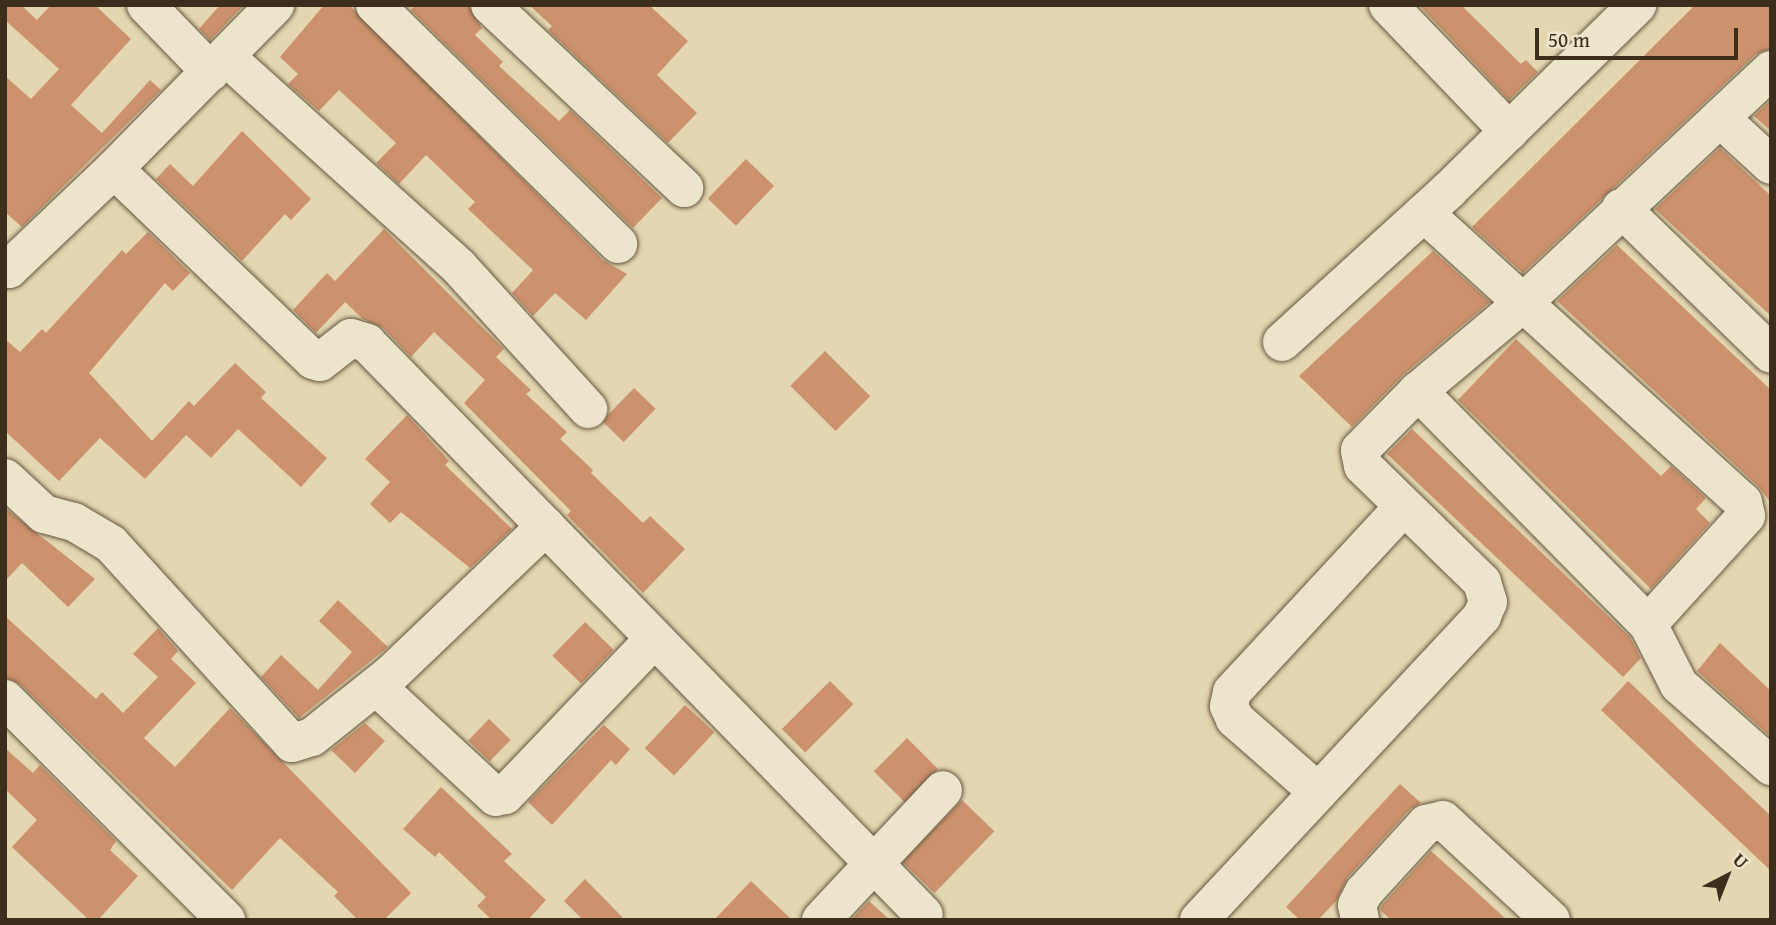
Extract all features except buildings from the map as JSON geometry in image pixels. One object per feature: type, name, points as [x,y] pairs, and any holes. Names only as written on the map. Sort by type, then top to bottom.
[{"type":"street","points":[[146,5],[459,267],[588,409]]},
{"type":"street","points":[[6,269],[114,169],[275,5]]},
{"type":"street","points":[[375,5],[618,244]]},
{"type":"street","points":[[490,5],[684,188]]},
{"type":"street","points":[[1388,5],[1509,131]]},
{"type":"street","points":[[1282,342],[1424,213],[1637,5]]},
{"type":"street","points":[[1199,920],[1482,616],[1488,602],[1482,582],[1358,458],[1367,442],[1418,391],[1524,302],[1621,208],[1771,70]]},
{"type":"street","points":[[1720,118],[1771,165]]},
{"type":"street","points":[[114,169],[313,360],[320,362],[351,338],[367,343],[924,915]]},
{"type":"street","points":[[1621,208],[1771,354]]},
{"type":"street","points":[[1424,213],[1746,507],[1746,516],[1648,624]]},
{"type":"street","points":[[1418,391],[1648,624],[1679,685],[1771,766]]},
{"type":"street","points":[[5,478],[44,514],[82,525],[111,544],[292,743],[306,741],[376,686],[545,526]]},
{"type":"street","points":[[1318,792],[1235,719],[1229,706],[1232,692],[1404,506]]},
{"type":"street","points":[[376,686],[496,797],[505,795],[654,639]]},
{"type":"street","points":[[5,699],[226,920]]},
{"type":"street","points":[[821,920],[943,790]]},
{"type":"street","points":[[1360,920],[1357,905],[1364,892],[1426,824],[1443,820],[1551,920]]}]
